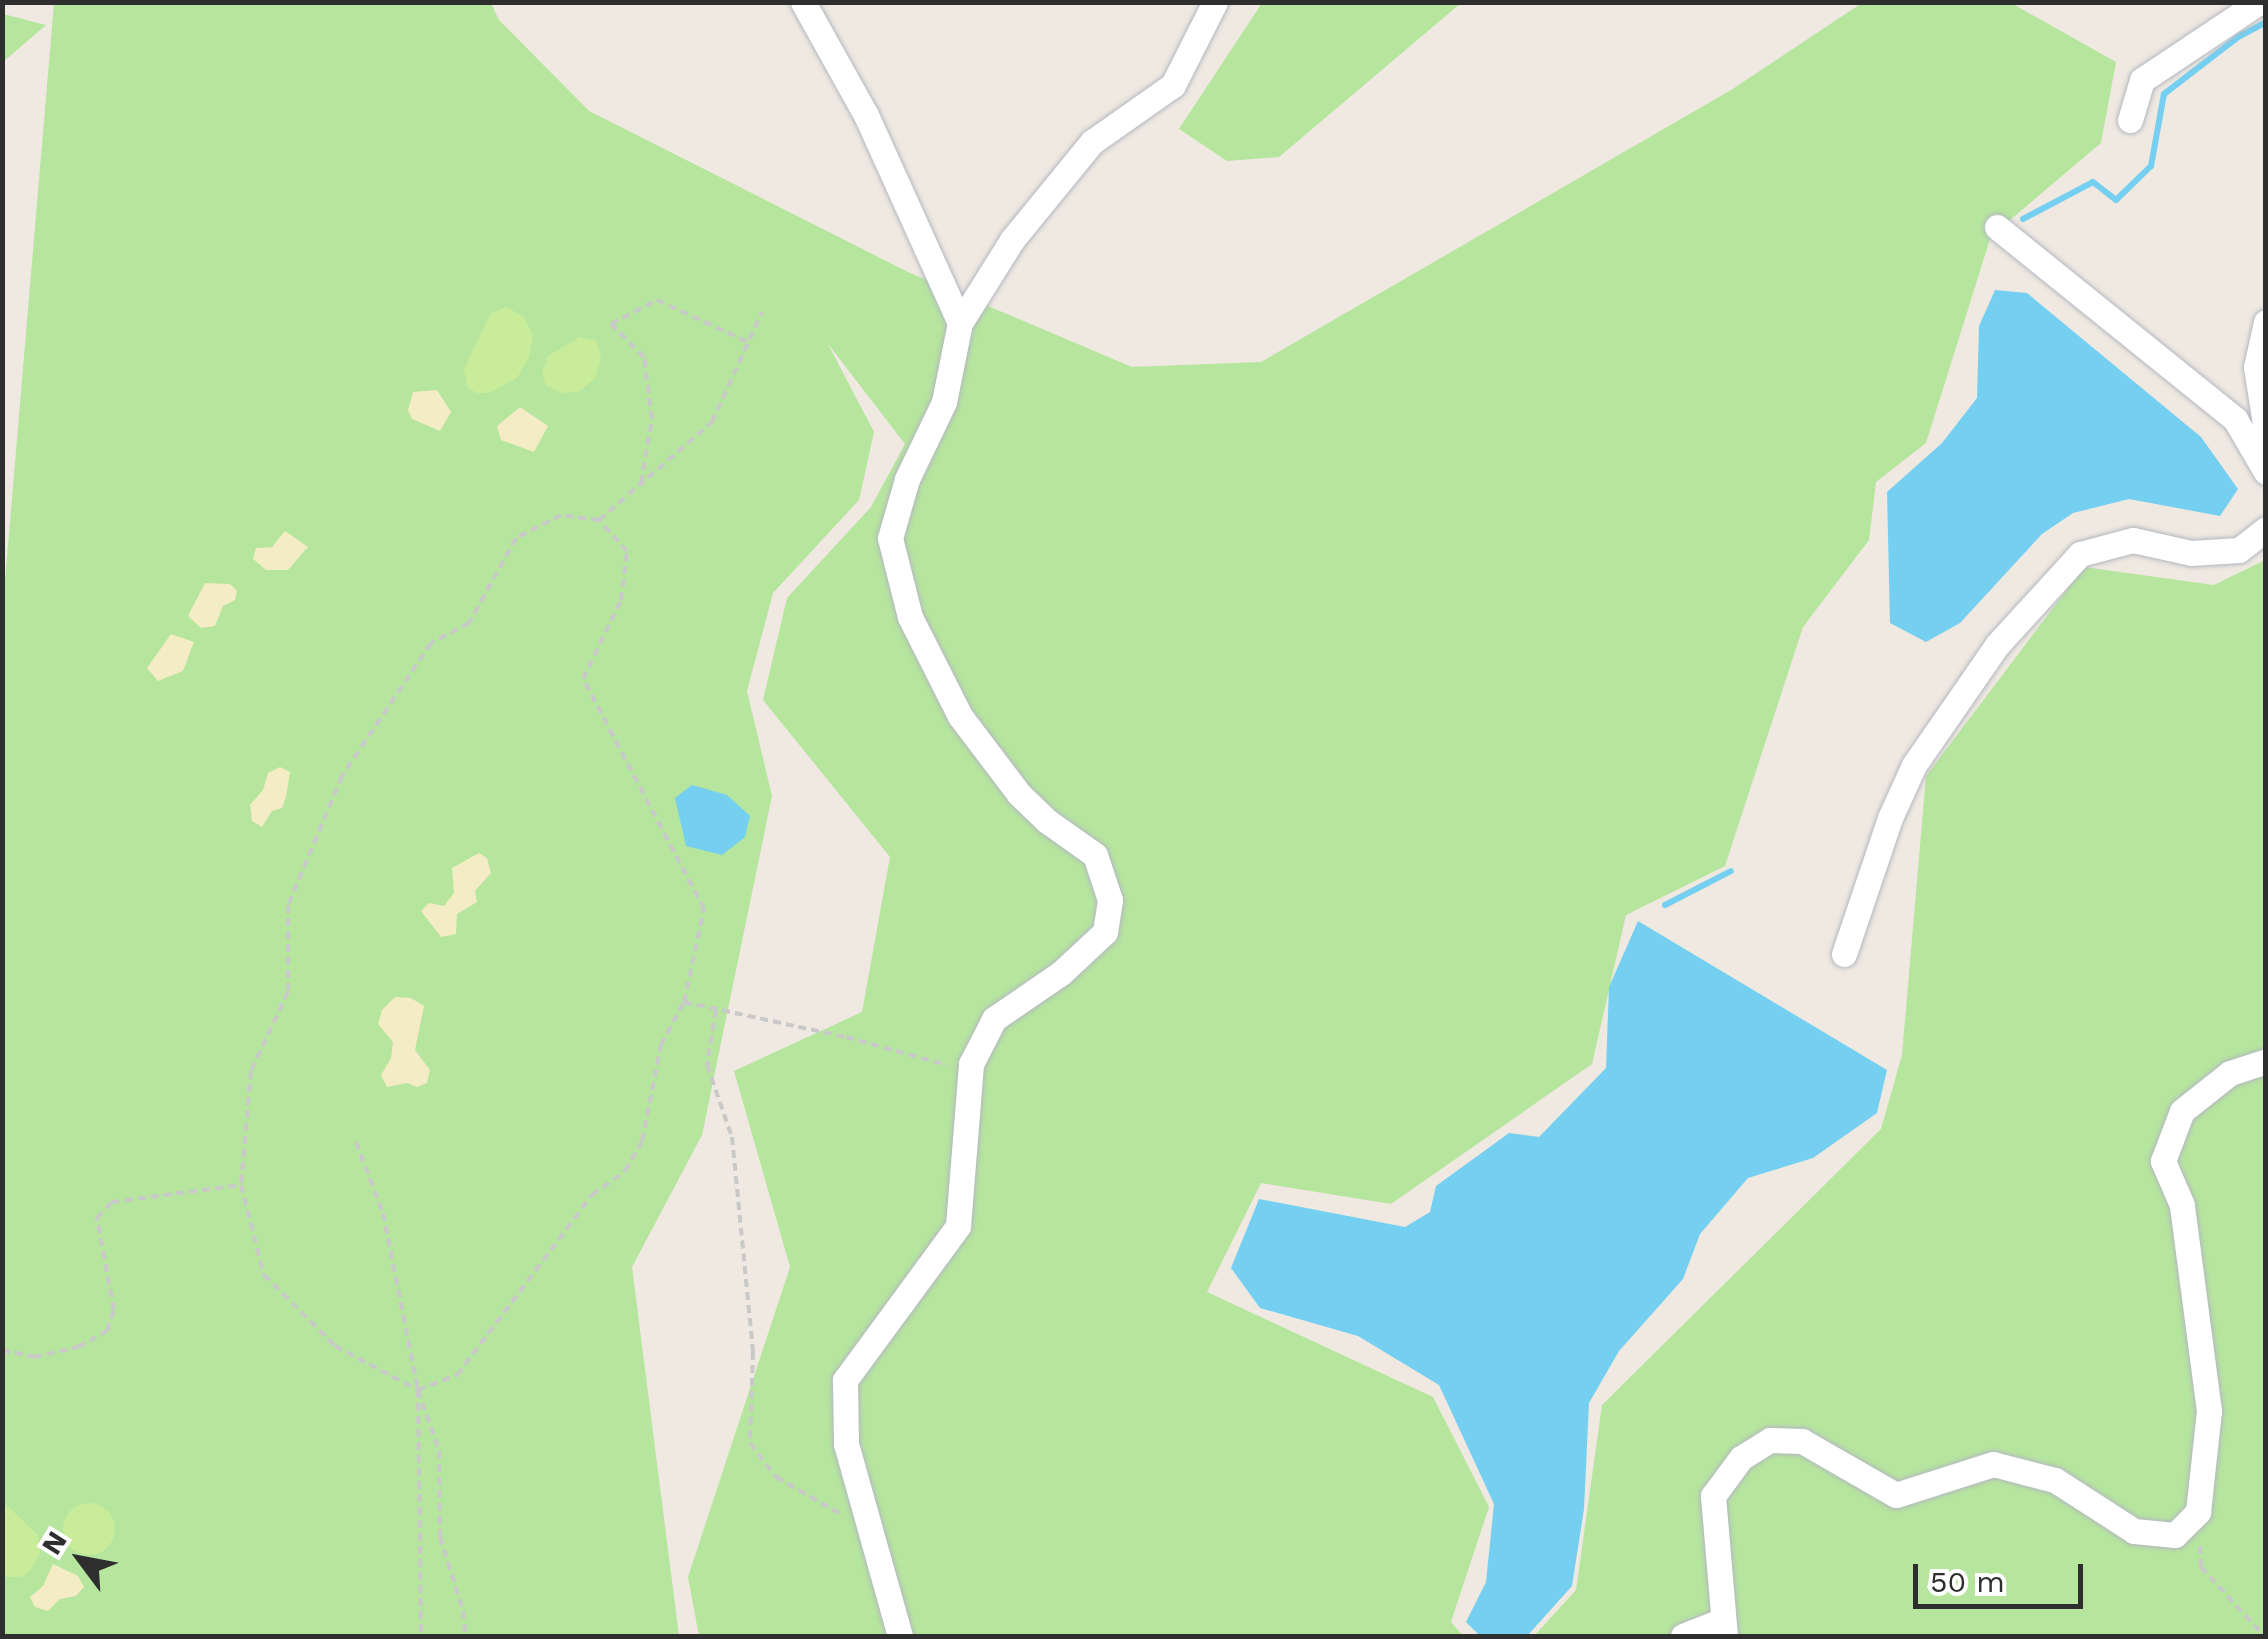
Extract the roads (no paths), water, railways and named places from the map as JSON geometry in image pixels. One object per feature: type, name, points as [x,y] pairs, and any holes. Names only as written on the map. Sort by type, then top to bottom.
[{"type":"street","points":[[803,2],[866,115],[960,323]]},
{"type":"street","points":[[900,1636],[846,1444],[845,1380],[958,1226],[972,1064],[994,1018],[1061,973],[1105,932],[1110,900],[1094,855],[1047,821],[1019,794],[960,716],[910,617],[890,538],[907,479],[944,402],[960,323],[1012,240],[1092,142],[1172,85],[1215,2]]},
{"type":"street","points":[[2130,120],[2142,80],[2259,2]]},
{"type":"street","points":[[1997,227],[2236,420],[2266,472]]},
{"type":"street","points":[[2266,322],[2256,367],[2266,430]]},
{"type":"street","points":[[1844,954],[1890,818],[1914,765],[1997,645],[2080,554],[2133,540],[2191,552],[2239,550],[2266,529]]},
{"type":"street","points":[[1683,1636],[1723,1629],[1713,1496],[1741,1458],[1770,1440],[1802,1440],[1896,1495],[1993,1464],[2055,1480],[2134,1531],[2175,1535],[2198,1512],[2209,1410],[2182,1205],[2163,1160],[2182,1111],[2230,1072],[2266,1061]]},
{"type":"water","points":[[1995,290],[2027,293],[2201,437],[2238,489],[2220,516],[2129,499],[2073,513],[2042,534],[1960,623],[1926,642],[1890,623],[1887,492],[1942,443],[1977,398],[1979,326]]},
{"type":"water","points":[[692,785],[727,795],[750,816],[745,837],[722,855],[686,846],[675,798]]},
{"type":"water","points":[[1638,921],[1887,1070],[1877,1113],[1813,1158],[1748,1178],[1700,1234],[1683,1279],[1619,1351],[1589,1403],[1584,1509],[1572,1586],[1528,1635],[1480,1636],[1466,1622],[1486,1582],[1494,1504],[1439,1385],[1358,1336],[1260,1308],[1231,1268],[1259,1199],[1405,1227],[1430,1212],[1436,1186],[1509,1133],[1539,1137],[1606,1068],[1609,987]]},
{"type":"waterway","points":[[2023,219],[2093,182],[2116,200],[2151,166],[2164,94],[2238,37],[2266,22]]},
{"type":"waterway","points":[[1665,905],[1731,871]]}]
